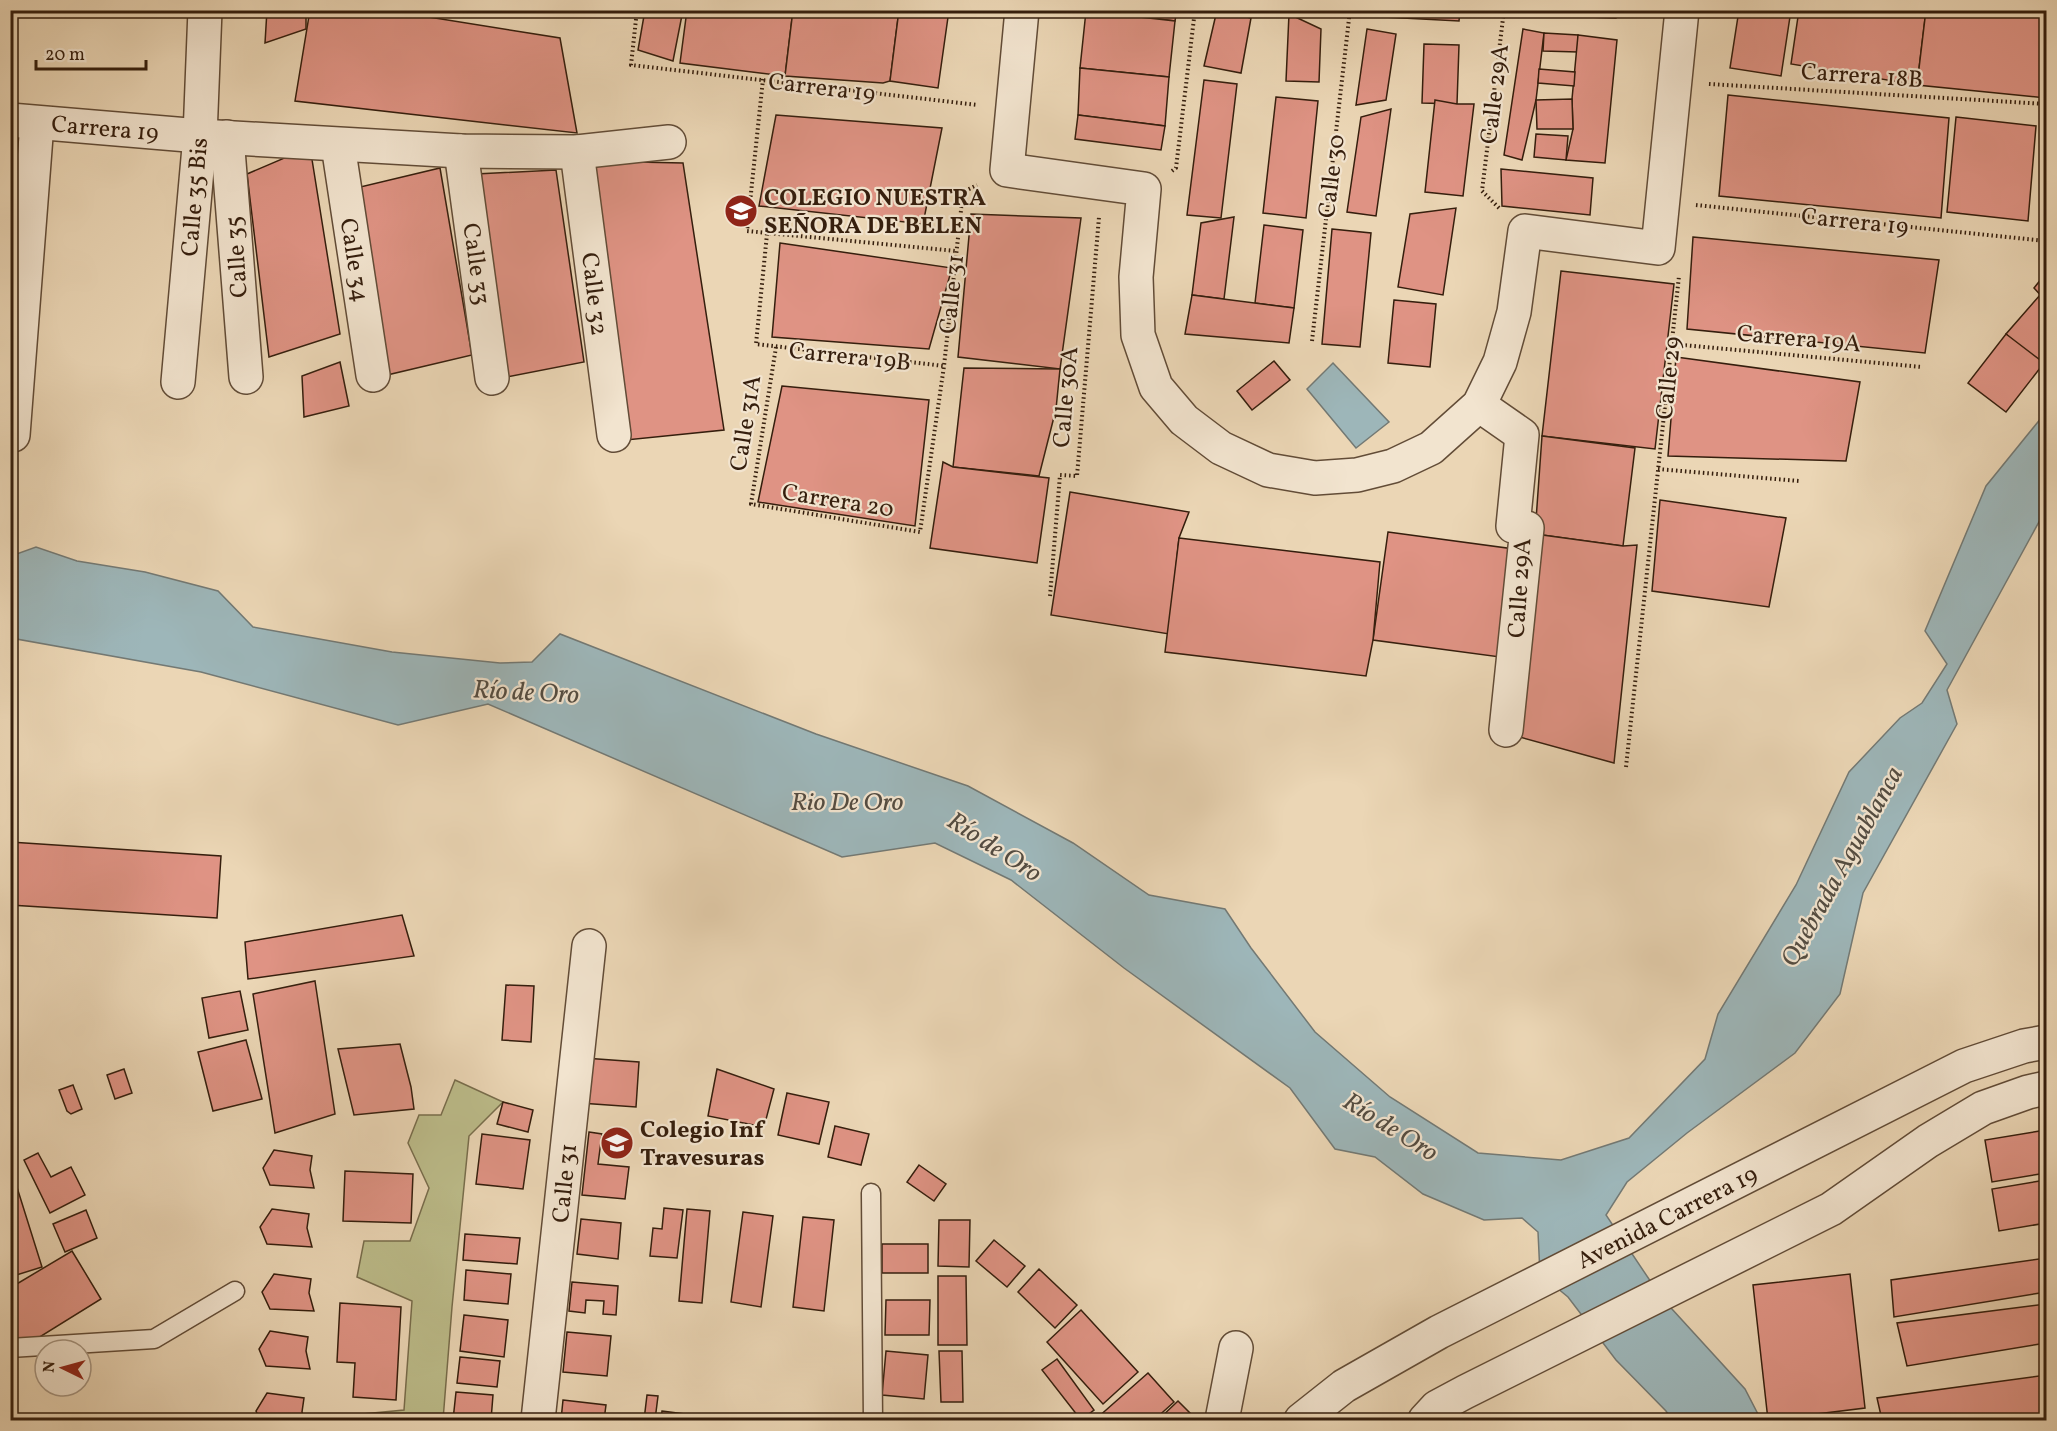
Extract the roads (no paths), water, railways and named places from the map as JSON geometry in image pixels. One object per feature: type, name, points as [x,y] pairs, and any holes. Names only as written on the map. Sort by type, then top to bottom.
[{"type":"street","name":"Calle 35 Bis","points":[[178,382],[214,136],[205,10]]},
{"type":"street","points":[[1022,10],[1007,170],[1144,189],[1136,277],[1138,334],[1156,387],[1184,420],[1221,448],[1268,470],[1315,478],[1357,475],[1394,466],[1431,448],[1479,405],[1500,362],[1514,312],[1525,231],[1658,248],[1682,10]]},
{"type":"street","name":"Carrera 19","points":[[24,121],[338,146],[461,151],[577,152],[669,142]]},
{"type":"street","points":[[13,435],[24,121]]},
{"type":"street","name":"Calle 35","points":[[214,136],[246,377]]},
{"type":"street","name":"Calle 34","points":[[338,146],[373,375]]},
{"type":"street","name":"Calle 33","points":[[461,151],[492,378]]},
{"type":"street","name":"Calle 32","points":[[577,152],[614,435]]},
{"type":"street","name":"Calle 29A","points":[[1479,405],[1522,435],[1513,526],[1527,528],[1506,730]]},
{"type":"street","name":"Calle 31","points":[[538,1420],[589,946]]},
{"type":"street","name":"Avenida Carrera 19","points":[[1301,1420],[1344,1386],[1439,1332],[1964,1066],[2024,1046],[2046,1042]]},
{"type":"street","points":[[1425,1420],[1437,1407],[1465,1392],[1832,1209],[1928,1141],[1983,1108],[2046,1088]]},
{"type":"street","points":[[1222,1420],[1236,1348]]},
{"type":"lane","points":[[872,1193],[873,1420]]},
{"type":"lane","points":[[10,1348],[154,1339],[235,1291]]},
{"type":"water","points":[[1333,363],[1389,422],[1356,448],[1307,389]]},
{"type":"water","name":"Rio De Oro","points":[[2046,412],[2046,509],[1947,690],[1957,724],[1863,893],[1840,994],[1795,1053],[1687,1133],[1627,1182],[1606,1215],[1661,1297],[1745,1389],[1761,1420],[1672,1420],[1616,1360],[1568,1297],[1540,1274],[1538,1232],[1522,1218],[1484,1220],[1423,1194],[1375,1157],[1335,1149],[1290,1088],[1124,968],[1011,880],[935,843],[842,857],[488,704],[398,725],[201,672],[11,638],[11,556],[36,547],[77,561],[145,572],[218,591],[253,627],[392,652],[500,663],[532,662],[560,634],[816,734],[968,786],[1073,843],[1149,895],[1225,909],[1251,948],[1315,1032],[1390,1097],[1478,1153],[1561,1160],[1629,1138],[1705,1059],[1718,1014],[1796,885],[1849,772],[1900,718],[1922,703],[1947,664],[1925,631],[1986,486]]},
{"type":"place","name":"COLEGIO NUESTRA SEÑORA DE BELEN","points":[[741,211]]},
{"type":"place","name":"Colegio Inf Travesuras","points":[[617,1143]]},
{"type":"water label","name":"Río de Oro","points":[[526,691]]},
{"type":"water label","name":"Río de Oro","points":[[995,846]]},
{"type":"water label","name":"Quebrada Aguablanca","points":[[1841,866]]},
{"type":"water label","name":"Río de Oro","points":[[1391,1126]]}]
